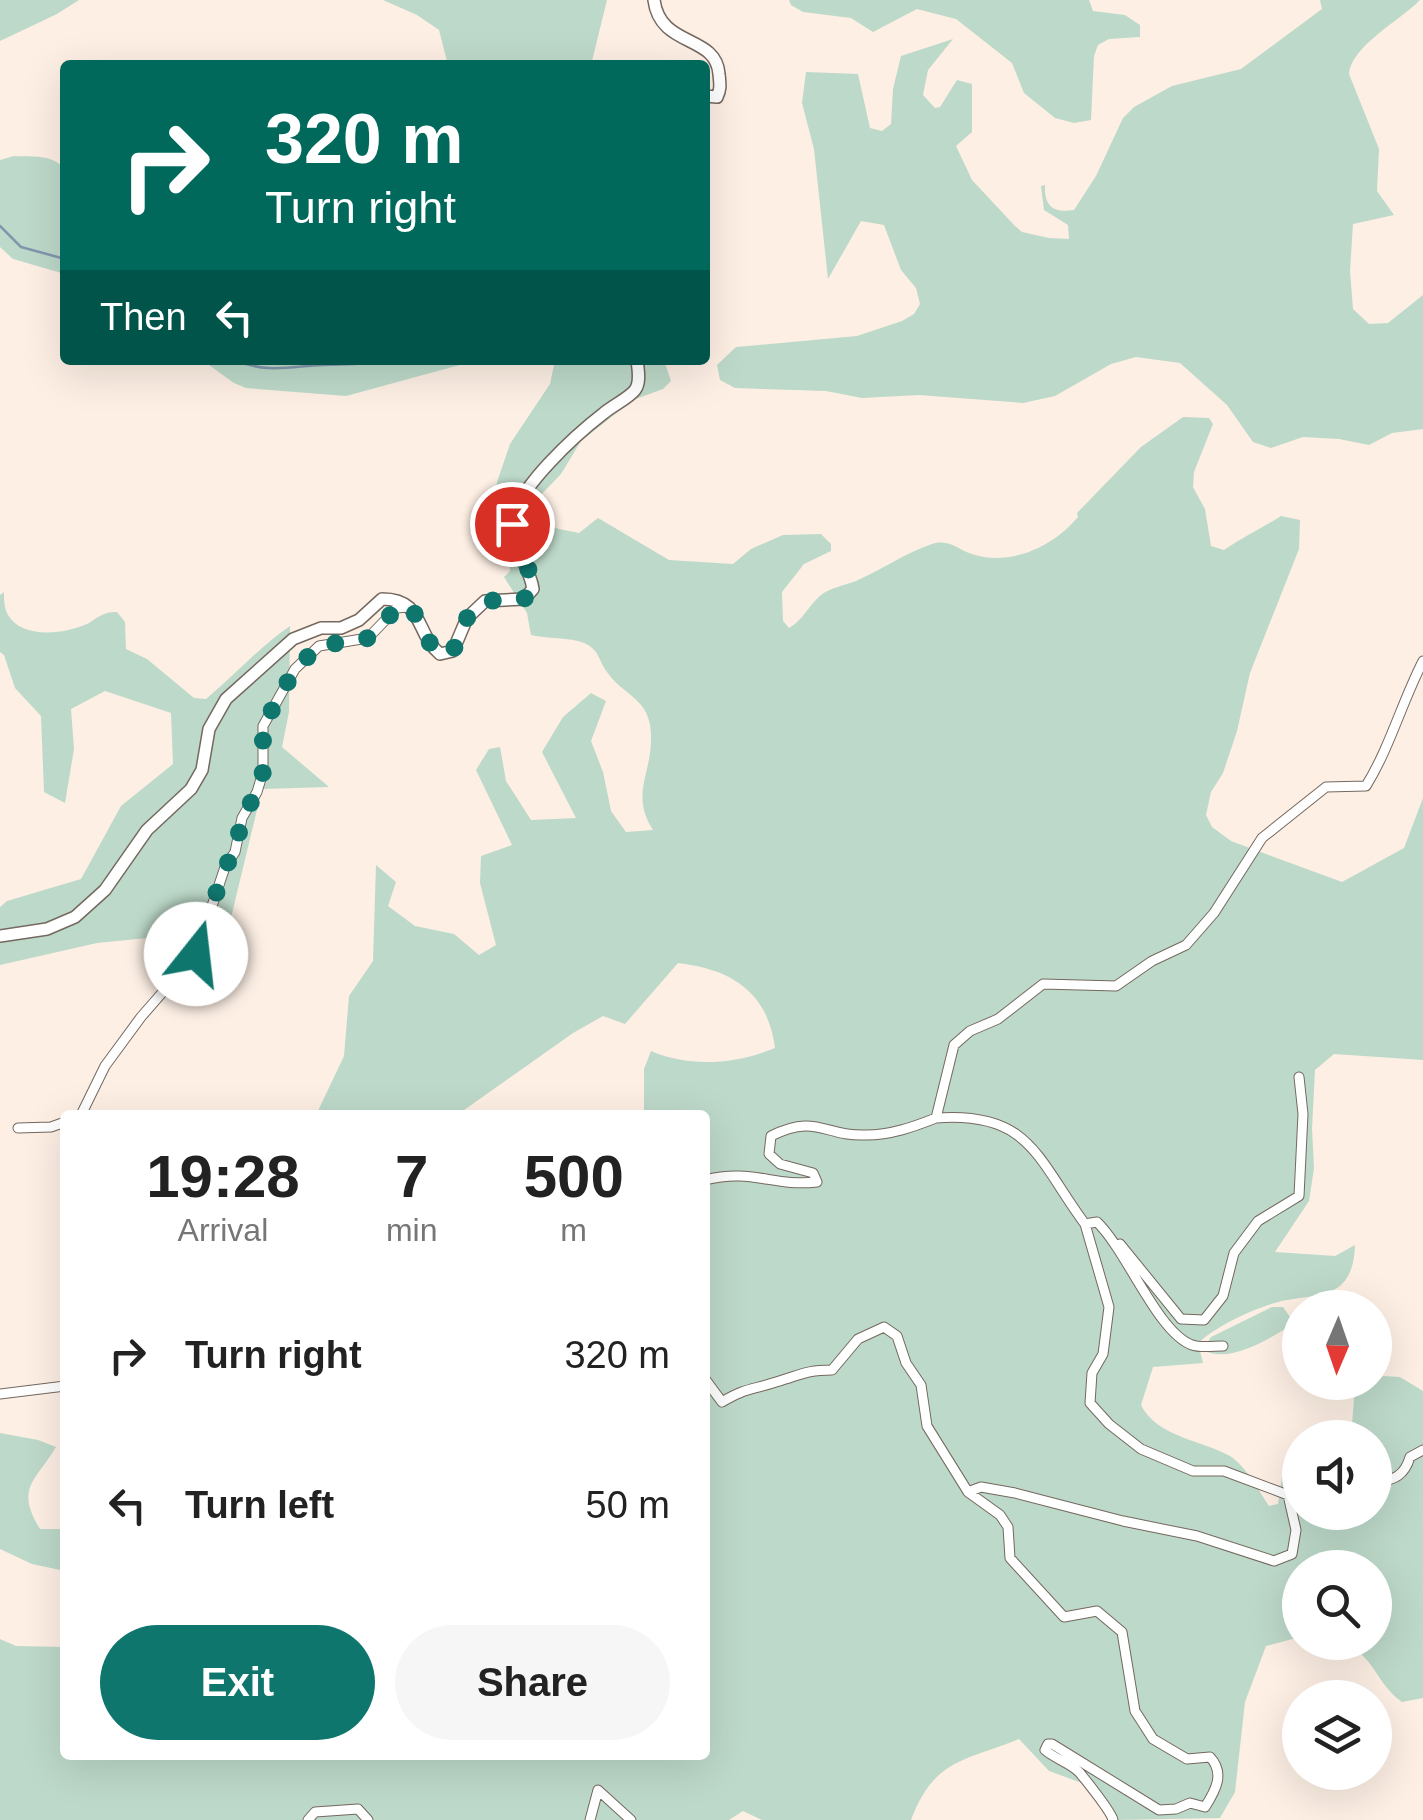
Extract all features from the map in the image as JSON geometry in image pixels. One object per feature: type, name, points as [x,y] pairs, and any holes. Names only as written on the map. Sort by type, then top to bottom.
[{"type":"main road","points":[[654,0],[655,13],[672,33],[710,52],[719,66],[720,92],[716,98],[710,97]]},
{"type":"main road","points":[[0,936],[47,930],[75,917],[105,890],[147,830],[191,789],[202,770],[209,730],[226,699],[293,639],[321,628],[341,628],[359,620],[382,599],[398,599],[410,606],[430,646],[440,654],[453,651],[467,618],[485,601],[524,599],[533,589],[531,570],[518,548],[512,524],[522,499],[572,438],[635,390],[638,365]]},
{"type":"street","points":[[83,1110],[105,1066],[196,954],[225,867],[235,852],[242,818],[263,772],[263,726],[295,669],[319,646],[368,638],[397,608],[410,606]]},
{"type":"street","points":[[936,1118],[954,1045],[970,1031],[998,1020],[1043,984],[1116,986],[1186,944],[1214,913],[1262,838],[1326,788],[1366,786],[1423,661]]},
{"type":"street","points":[[1085,1224],[1097,1222],[1129,1252],[1181,1319],[1204,1320],[1223,1296],[1234,1252],[1258,1220],[1300,1196],[1303,1114],[1299,1077]]},
{"type":"street","points":[[710,1179],[754,1174],[786,1183],[817,1182],[813,1173],[780,1164],[769,1154],[772,1136],[815,1124],[861,1136],[896,1133],[936,1118],[972,1115],[1013,1130],[1038,1155],[1085,1224],[1110,1307],[1103,1354],[1092,1373],[1090,1403],[1141,1449],[1193,1471],[1224,1472],[1282,1493]]},
{"type":"street","points":[[18,1128],[60,1124]]},
{"type":"street","points":[[1111,1236],[1172,1332],[1192,1345],[1223,1346]]},
{"type":"street","points":[[710,1386],[722,1402],[744,1389],[806,1370],[832,1370],[858,1339],[884,1327],[897,1336],[906,1363],[920,1385],[928,1426],[968,1492],[1000,1514],[1008,1527],[1010,1558],[1064,1617],[1097,1610],[1122,1632],[1136,1710],[1152,1739],[1187,1759],[1210,1757],[1220,1773],[1205,1807],[1190,1802],[1176,1809],[1159,1810],[1048,1744],[1045,1750],[1078,1772],[1111,1811],[1113,1820]]},
{"type":"street","points":[[0,1394],[60,1387]]},
{"type":"street","points":[[1392,1480],[1406,1468],[1410,1457],[1423,1450]]},
{"type":"street","points":[[968,1492],[981,1487],[1016,1493],[1198,1536],[1274,1562],[1292,1554],[1296,1530]]},
{"type":"street","points":[[590,1820],[598,1790],[631,1820]]},
{"type":"street","points":[[308,1820],[315,1812],[358,1808],[368,1820]]},
{"type":"green space","points":[[0,0],[79,0],[0,41]]},
{"type":"green space","points":[[383,0],[607,0],[592,60],[447,60],[439,30]]},
{"type":"green space","points":[[789,0],[1089,0],[1093,11],[1125,15],[1140,25],[1140,37],[1109,39],[1098,45],[1091,120],[1074,123],[1055,118],[1024,93],[1012,63],[956,19],[917,9],[873,32],[851,18],[803,12]]},
{"type":"green space","points":[[1320,0],[1420,0],[1358,53],[1349,74],[1379,149],[1377,191],[1394,215],[1353,224],[1350,271],[1353,309],[1369,324],[1388,323],[1423,295],[1423,429],[1392,433],[1369,445],[1303,437],[1271,448],[1253,442],[1227,405],[1180,363],[1136,357],[1111,364],[1055,396],[1023,403],[919,395],[862,398],[826,391],[735,388],[720,380],[717,365],[736,347],[857,336],[902,321],[914,314],[920,304],[916,288],[901,270],[884,225],[861,221],[828,279],[814,149],[802,103],[806,72],[858,74],[870,128],[882,131],[891,124],[893,89],[901,56],[953,39],[928,70],[923,95],[935,108],[940,107],[957,80],[972,84],[972,132],[956,146],[972,180],[1022,232],[1069,239],[1068,225],[1044,210],[1041,186],[1045,185],[1046,199],[1052,207],[1074,210],[1096,176],[1123,118],[1134,107],[1172,86],[1241,69],[1322,9]]},
{"type":"green space","points":[[35,157],[60,164],[60,273],[13,259],[0,247],[0,160]]},
{"type":"green space","points":[[209,365],[460,365],[346,396],[246,388]]},
{"type":"green space","points":[[554,365],[666,365],[671,381],[663,389],[633,400],[581,441],[561,474],[538,498],[531,510],[530,523],[579,533],[598,518],[669,560],[733,564],[751,549],[783,535],[821,534],[831,544],[831,551],[804,564],[782,592],[783,621],[789,628],[825,593],[932,544],[949,544],[989,558],[1032,551],[1069,527],[1077,513],[1141,447],[1183,417],[1209,418],[1213,424],[1194,472],[1193,487],[1205,509],[1211,546],[1224,550],[1281,516],[1300,520],[1299,549],[1250,673],[1237,731],[1223,773],[1211,792],[1206,815],[1212,827],[1231,841],[1342,882],[1404,848],[1423,798],[1423,1060],[1334,1054],[1315,1070],[1314,1168],[1309,1201],[1275,1252],[1335,1256],[1355,1245],[1346,1279],[1333,1290],[1282,1290],[1282,1301],[1240,1316],[1198,1343],[1203,1363],[1153,1367],[1141,1405],[1148,1416],[1169,1431],[1236,1460],[1269,1506],[1278,1504],[1282,1477],[1282,1530],[1392,1530],[1392,1420],[1352,1420],[1354,1400],[1392,1400],[1392,1377],[1423,1391],[1423,1698],[1402,1702],[1392,1694],[1392,1680],[1381,1680],[1367,1660],[1392,1660],[1392,1550],[1282,1550],[1282,1642],[1266,1646],[1245,1702],[1235,1792],[1220,1818],[1117,1820],[1082,1783],[1049,1771],[1019,1739],[967,1758],[941,1773],[920,1800],[911,1820],[762,1820],[743,1811],[729,1820],[0,1820],[0,1639],[16,1646],[60,1647],[60,1760],[710,1760],[710,1110],[644,1110],[644,1069],[651,1051],[681,1060],[713,1062],[745,1058],[775,1048],[764,1012],[744,987],[730,978],[678,963],[625,1024],[603,1016],[464,1110],[318,1110],[344,1056],[349,996],[373,961],[376,865],[396,882],[388,906],[415,926],[454,934],[479,955],[496,945],[480,883],[481,856],[512,845],[476,770],[489,749],[500,747],[506,781],[531,820],[576,818],[542,752],[563,717],[591,693],[606,701],[591,741],[603,772],[611,811],[626,832],[653,830],[642,796],[651,741],[643,707],[614,681],[589,646],[531,635],[527,613],[504,577],[510,571],[510,563],[496,530],[497,482],[510,444],[550,384]]},
{"type":"green space","points":[[4,592],[8,615],[15,623],[34,631],[69,630],[117,612],[125,622],[126,649],[147,659],[194,698],[206,699],[290,626],[289,712],[282,747],[329,787],[262,789],[228,930],[97,943],[0,965],[0,907],[7,901],[81,879],[121,806],[173,764],[171,713],[105,691],[71,709],[74,749],[65,803],[44,792],[41,716],[15,688],[0,652],[0,595]]},
{"type":"green space","points":[[1272,1307],[1282,1307],[1282,1330],[1259,1343],[1236,1352],[1213,1354],[1203,1350],[1211,1337]]},
{"type":"green space","points":[[0,1433],[56,1447],[31,1486],[29,1504],[40,1529],[60,1529],[60,1570],[32,1564],[0,1549]]},
{"type":"waterway","points":[[0,226],[21,247],[60,258]]},
{"type":"waterway","points":[[251,365],[342,365]]},
{"type":"route","points":[[196,954],[206,916],[235,852],[242,818],[263,772],[263,726],[295,669],[319,646],[368,638],[397,608],[410,606],[430,646],[440,654],[453,651],[467,618],[485,601],[524,599],[533,589],[531,570],[518,548],[512,524]]}]
